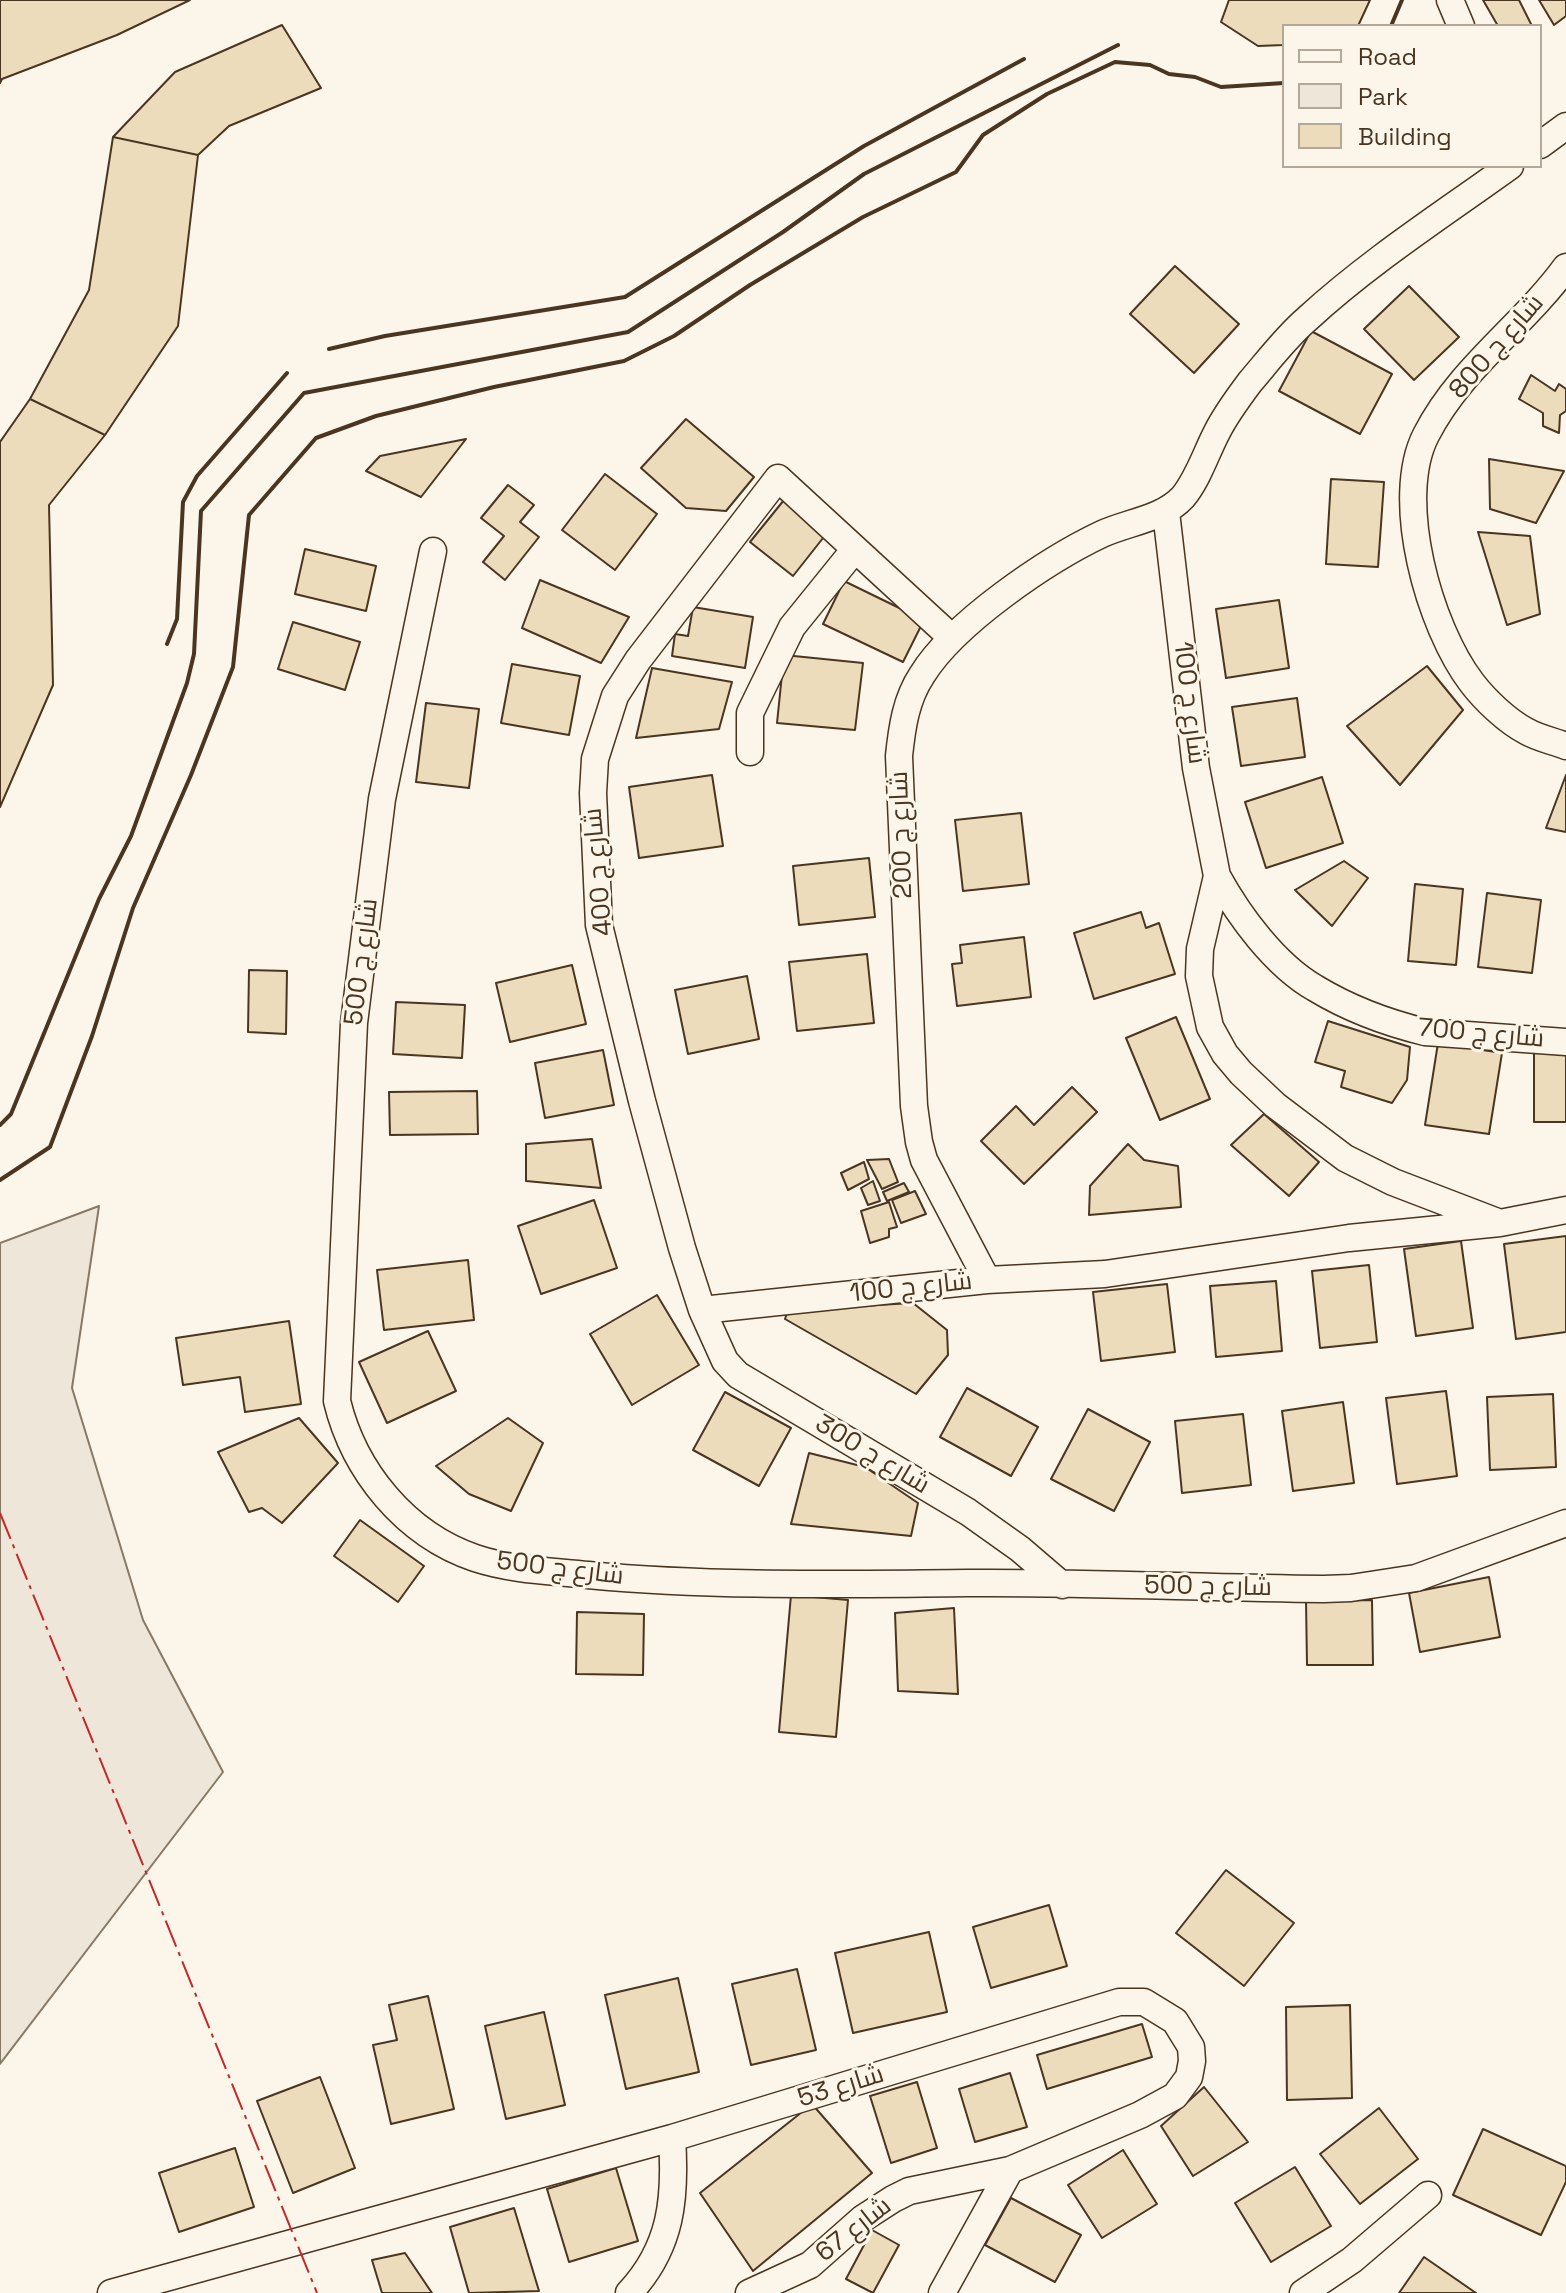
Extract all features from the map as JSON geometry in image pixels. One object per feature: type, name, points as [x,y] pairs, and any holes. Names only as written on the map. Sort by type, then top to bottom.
[{"type":"street","points":[[1450,0],[1460,24]]},
{"type":"street","points":[[1542,144],[1566,126]]},
{"type":"street","points":[[1166,512],[1183,497],[1192,483],[1228,411],[1305,320],[1372,266],[1507,168]]},
{"type":"street","name":"شارع ج 800","points":[[1566,267],[1464,378],[1426,435],[1416,467],[1412,496],[1414,523],[1435,614],[1472,683],[1497,709],[1526,731],[1566,746]]},
{"type":"street","name":"شارع ج 400","points":[[702,1310],[678,1233],[599,925],[593,828],[595,759],[615,696],[638,660],[778,478],[855,549]]},
{"type":"street","name":"شارع ج 200","points":[[987,1280],[924,1160],[919,1142],[914,1106],[901,819],[900,744],[907,706],[935,656],[952,638],[1005,596],[1068,553],[1101,535],[1136,520],[1166,512]]},
{"type":"street","name":"شارع ج 100","points":[[1166,512],[1196,768],[1217,876],[1200,949],[1199,976],[1210,1027],[1225,1054],[1275,1105],[1345,1158],[1393,1182],[1500,1223]]},
{"type":"street","points":[[750,752],[750,713],[792,627],[855,549],[952,638]]},
{"type":"street","name":"شارع ج 500","points":[[433,551],[382,799],[354,1023],[337,1401],[344,1427],[365,1470],[393,1504],[437,1539],[474,1558],[521,1568],[625,1578],[823,1585],[1351,1588],[1416,1578],[1444,1570],[1566,1523]]},
{"type":"street","name":"شارع ج 700","points":[[1217,876],[1234,906],[1287,965],[1315,988],[1340,1001],[1425,1032],[1566,1042]]},
{"type":"street","name":"شارع ج 100","points":[[702,1310],[987,1280],[1105,1274],[1349,1238],[1500,1223],[1566,1210]]},
{"type":"street","name":"شارع ج 300","points":[[702,1310],[725,1361],[738,1375],[968,1512],[1020,1549],[1062,1585]]},
{"type":"street","name":"شارع 53","points":[[111,2293],[672,2138],[1119,2002],[1144,2002],[1175,2021],[1191,2047],[1192,2061],[1189,2077],[1175,2096],[1140,2115],[1010,2170]]},
{"type":"street","points":[[629,2293],[650,2268],[664,2242],[675,2176],[672,2138]]},
{"type":"street","points":[[942,2293],[1010,2170]]},
{"type":"street","name":"شارع 67","points":[[749,2293],[810,2265],[862,2219],[901,2195],[1010,2170]]},
{"type":"street","points":[[1303,2293],[1352,2260],[1428,2195]]},
{"type":"green space","points":[[99,1206],[72,1388],[143,1620],[223,1772],[0,2064],[0,1243]]},
{"type":"building","points":[[0,0],[190,0],[117,35],[2,79],[0,83]]},
{"type":"building","points":[[1229,0],[1370,0],[1359,24],[1282,24],[1282,45],[1258,46],[1221,22]]},
{"type":"building","points":[[1483,0],[1519,0],[1531,24],[1497,24]]},
{"type":"building","points":[[1539,0],[1566,0],[1566,16],[1554,25]]},
{"type":"building","points":[[282,25],[321,88],[229,126],[198,155],[113,137],[175,72]]},
{"type":"building","points":[[113,137],[198,155],[178,326],[105,435],[30,399],[89,290]]},
{"type":"building","points":[[1175,266],[1239,324],[1194,373],[1130,314]]},
{"type":"building","points":[[1409,286],[1459,337],[1414,380],[1364,329]]},
{"type":"building","points":[[1311,331],[1392,374],[1360,434],[1279,391]]},
{"type":"building","points":[[1531,375],[1555,391],[1559,384],[1566,389],[1566,411],[1560,415],[1559,433],[1543,426],[1543,413],[1519,399]]},
{"type":"building","points":[[30,399],[105,435],[49,505],[53,685],[0,807],[0,442]]},
{"type":"building","points":[[686,419],[754,477],[726,511],[686,508],[641,468]]},
{"type":"building","points":[[466,439],[421,497],[366,471],[380,456]]},
{"type":"building","points":[[1489,459],[1564,471],[1536,523],[1490,509]]},
{"type":"building","points":[[605,474],[657,514],[615,570],[562,530]]},
{"type":"building","points":[[1331,479],[1384,482],[1378,567],[1326,564]]},
{"type":"building","points":[[508,485],[534,505],[520,522],[539,537],[505,580],[483,562],[504,536],[481,518]]},
{"type":"building","points":[[784,500],[827,533],[793,576],[750,542]]},
{"type":"building","points":[[1478,532],[1530,536],[1540,614],[1507,625]]},
{"type":"building","points":[[305,549],[376,566],[366,611],[295,594]]},
{"type":"building","points":[[540,580],[629,617],[601,663],[522,628]]},
{"type":"building","points":[[844,581],[924,620],[903,662],[823,624]]},
{"type":"building","points":[[1279,600],[1289,668],[1226,678],[1216,609]]},
{"type":"building","points":[[693,607],[753,617],[745,668],[672,656],[675,634],[688,636]]},
{"type":"building","points":[[293,622],[360,642],[345,690],[278,669]]},
{"type":"building","points":[[784,655],[863,663],[855,730],[777,723]]},
{"type":"building","points":[[512,664],[580,676],[569,735],[501,723]]},
{"type":"building","points":[[1427,666],[1463,710],[1400,785],[1347,726]]},
{"type":"building","points":[[652,668],[732,682],[719,729],[636,738]]},
{"type":"building","points":[[1297,698],[1305,757],[1241,766],[1232,707]]},
{"type":"building","points":[[426,703],[479,709],[469,788],[416,782]]},
{"type":"building","points":[[712,775],[723,846],[639,858],[629,787]]},
{"type":"building","points":[[1566,775],[1566,832],[1546,828]]},
{"type":"building","points":[[1322,777],[1343,843],[1266,868],[1245,802]]},
{"type":"building","points":[[1021,813],[1029,884],[963,891],[955,820]]},
{"type":"building","points":[[869,858],[875,917],[799,925],[793,866]]},
{"type":"building","points":[[1344,861],[1368,878],[1332,926],[1295,890]]},
{"type":"building","points":[[1415,884],[1463,889],[1456,965],[1408,961]]},
{"type":"building","points":[[1487,893],[1541,900],[1532,973],[1478,967]]},
{"type":"building","points":[[1141,912],[1146,928],[1159,923],[1175,974],[1094,999],[1074,933]]},
{"type":"building","points":[[1024,937],[1031,997],[957,1006],[952,964],[962,963],[960,945]]},
{"type":"building","points":[[867,954],[874,1023],[797,1031],[789,962]]},
{"type":"building","points":[[572,965],[586,1024],[510,1042],[496,983]]},
{"type":"building","points":[[249,970],[287,971],[286,1034],[248,1032]]},
{"type":"building","points":[[747,976],[759,1039],[688,1054],[675,990]]},
{"type":"building","points":[[396,1002],[465,1005],[462,1058],[393,1054]]},
{"type":"building","points":[[1176,1017],[1210,1099],[1160,1120],[1126,1038]]},
{"type":"building","points":[[1328,1021],[1410,1047],[1407,1080],[1392,1103],[1341,1087],[1345,1071],[1315,1062]]},
{"type":"building","points":[[1438,1043],[1502,1053],[1489,1134],[1425,1125]]},
{"type":"building","points":[[1566,1048],[1566,1122],[1534,1122],[1534,1049]]},
{"type":"building","points":[[603,1050],[614,1105],[545,1118],[535,1063]]},
{"type":"building","points":[[1072,1087],[1097,1112],[1024,1184],[981,1141],[1016,1106],[1034,1125]]},
{"type":"building","points":[[477,1091],[478,1134],[390,1135],[389,1092]]},
{"type":"building","points":[[1264,1114],[1319,1162],[1289,1196],[1231,1145]]},
{"type":"building","points":[[592,1139],[601,1188],[526,1181],[526,1144]]},
{"type":"building","points":[[1128,1144],[1144,1160],[1178,1166],[1181,1207],[1089,1215],[1090,1186]]},
{"type":"building","points":[[889,1159],[898,1182],[882,1189],[867,1160]]},
{"type":"building","points":[[864,1162],[869,1179],[848,1190],[841,1173]]},
{"type":"building","points":[[873,1181],[880,1201],[868,1205],[861,1188]]},
{"type":"building","points":[[904,1183],[909,1192],[887,1201],[883,1192]]},
{"type":"building","points":[[915,1191],[926,1214],[901,1223],[892,1200]]},
{"type":"building","points":[[594,1200],[617,1268],[541,1294],[518,1226]]},
{"type":"building","points":[[889,1202],[897,1227],[889,1229],[889,1237],[870,1243],[861,1211]]},
{"type":"building","points":[[1566,1236],[1566,1332],[1516,1339],[1504,1244]]},
{"type":"building","points":[[1461,1241],[1473,1328],[1416,1336],[1404,1249]]},
{"type":"building","points":[[468,1260],[474,1320],[384,1330],[377,1270]]},
{"type":"building","points":[[1369,1265],[1377,1342],[1320,1348],[1312,1271]]},
{"type":"building","points":[[1276,1281],[1282,1351],[1216,1357],[1210,1286]]},
{"type":"building","points":[[1167,1284],[1175,1352],[1101,1361],[1093,1292]]},
{"type":"building","points":[[657,1295],[699,1365],[632,1405],[590,1334]]},
{"type":"building","points":[[913,1303],[947,1330],[948,1355],[916,1394],[785,1319],[788,1310]]},
{"type":"building","points":[[289,1321],[301,1404],[245,1412],[240,1377],[183,1385],[176,1338]]},
{"type":"building","points":[[428,1331],[456,1391],[387,1423],[359,1362]]},
{"type":"building","points":[[967,1388],[1038,1427],[1011,1476],[940,1437]]},
{"type":"building","points":[[1446,1391],[1457,1476],[1397,1484],[1386,1398]]},
{"type":"building","points":[[725,1392],[791,1428],[759,1486],[693,1450]]},
{"type":"building","points":[[1553,1394],[1556,1467],[1490,1470],[1487,1397]]},
{"type":"building","points":[[1343,1402],[1354,1483],[1293,1491],[1282,1411]]},
{"type":"building","points":[[1088,1409],[1150,1442],[1114,1511],[1051,1479]]},
{"type":"building","points":[[1243,1414],[1251,1485],[1182,1493],[1175,1421]]},
{"type":"building","points":[[299,1418],[338,1463],[282,1523],[262,1508],[249,1512],[218,1452]]},
{"type":"building","points":[[508,1418],[543,1443],[511,1511],[469,1494],[436,1466]]},
{"type":"building","points":[[809,1453],[865,1467],[918,1503],[911,1536],[791,1524]]},
{"type":"building","points":[[360,1520],[424,1566],[398,1602],[334,1556]]},
{"type":"building","points":[[1489,1577],[1500,1637],[1420,1652],[1409,1593]]},
{"type":"building","points":[[791,1595],[848,1600],[836,1737],[779,1732]]},
{"type":"building","points":[[1372,1600],[1373,1665],[1307,1665],[1306,1601]]},
{"type":"building","points":[[954,1608],[958,1694],[898,1691],[895,1613]]},
{"type":"building","points":[[577,1612],[644,1614],[643,1675],[576,1674]]},
{"type":"building","points":[[1226,1870],[1294,1923],[1244,1986],[1176,1933]]},
{"type":"building","points":[[1049,1905],[1067,1966],[991,1988],[973,1927]]},
{"type":"building","points":[[929,1932],[947,2012],[853,2033],[835,1953]]},
{"type":"building","points":[[797,1969],[816,2050],[751,2065],[732,1984]]},
{"type":"building","points":[[678,1978],[699,2072],[626,2089],[605,1995]]},
{"type":"building","points":[[428,1996],[454,2109],[391,2124],[373,2045],[397,2040],[389,2005]]},
{"type":"building","points":[[1350,2005],[1352,2098],[1287,2100],[1286,2007]]},
{"type":"building","points":[[544,2012],[565,2105],[506,2119],[485,2026]]},
{"type":"building","points":[[1142,2024],[1152,2057],[1047,2089],[1037,2055]]},
{"type":"building","points":[[1010,2073],[1027,2127],[975,2142],[959,2089]]},
{"type":"building","points":[[320,2077],[355,2168],[293,2193],[257,2101]]},
{"type":"building","points":[[917,2082],[937,2148],[891,2163],[870,2096]]},
{"type":"building","points":[[1204,2087],[1248,2142],[1193,2176],[1161,2126]]},
{"type":"building","points":[[812,2104],[872,2173],[753,2271],[700,2193]]},
{"type":"building","points":[[1379,2108],[1418,2159],[1360,2204],[1320,2154]]},
{"type":"building","points":[[1483,2129],[1566,2166],[1566,2182],[1541,2235],[1453,2195]]},
{"type":"building","points":[[235,2148],[254,2207],[179,2232],[159,2173]]},
{"type":"building","points":[[1123,2150],[1157,2204],[1102,2238],[1068,2185]]},
{"type":"building","points":[[1295,2167],[1331,2226],[1271,2262],[1235,2203]]},
{"type":"building","points":[[616,2168],[638,2241],[569,2262],[547,2189]]},
{"type":"building","points":[[1011,2198],[1081,2235],[1055,2282],[985,2245]]},
{"type":"building","points":[[514,2208],[539,2291],[469,2293],[450,2227]]},
{"type":"building","points":[[872,2230],[899,2245],[873,2293],[846,2279]]},
{"type":"building","points":[[405,2253],[432,2293],[382,2293],[372,2260]]},
{"type":"building","points":[[1424,2257],[1476,2293],[1399,2293]]},
{"type":"wall","points":[[1392,24],[1402,0]]},
{"type":"wall","points":[[0,1125],[11,1114],[99,899],[131,836],[187,683],[194,654],[201,511],[304,393],[628,332],[783,232],[864,174],[1118,45]]},
{"type":"wall","points":[[329,349],[385,336],[625,297],[864,146],[1024,59]]},
{"type":"wall","points":[[0,1180],[50,1147],[92,1036],[133,908],[191,775],[233,667],[249,515],[316,438],[376,416],[494,387],[624,361],[674,336],[750,285],[863,217],[956,172],[983,135],[1047,94],[1115,62],[1150,65],[1169,74],[1195,77],[1221,87],[1282,83]]},
{"type":"wall","points":[[167,644],[177,619],[183,502],[197,476],[287,373]]},
{"type":"power","points":[[0,1513],[317,2293]]}]
